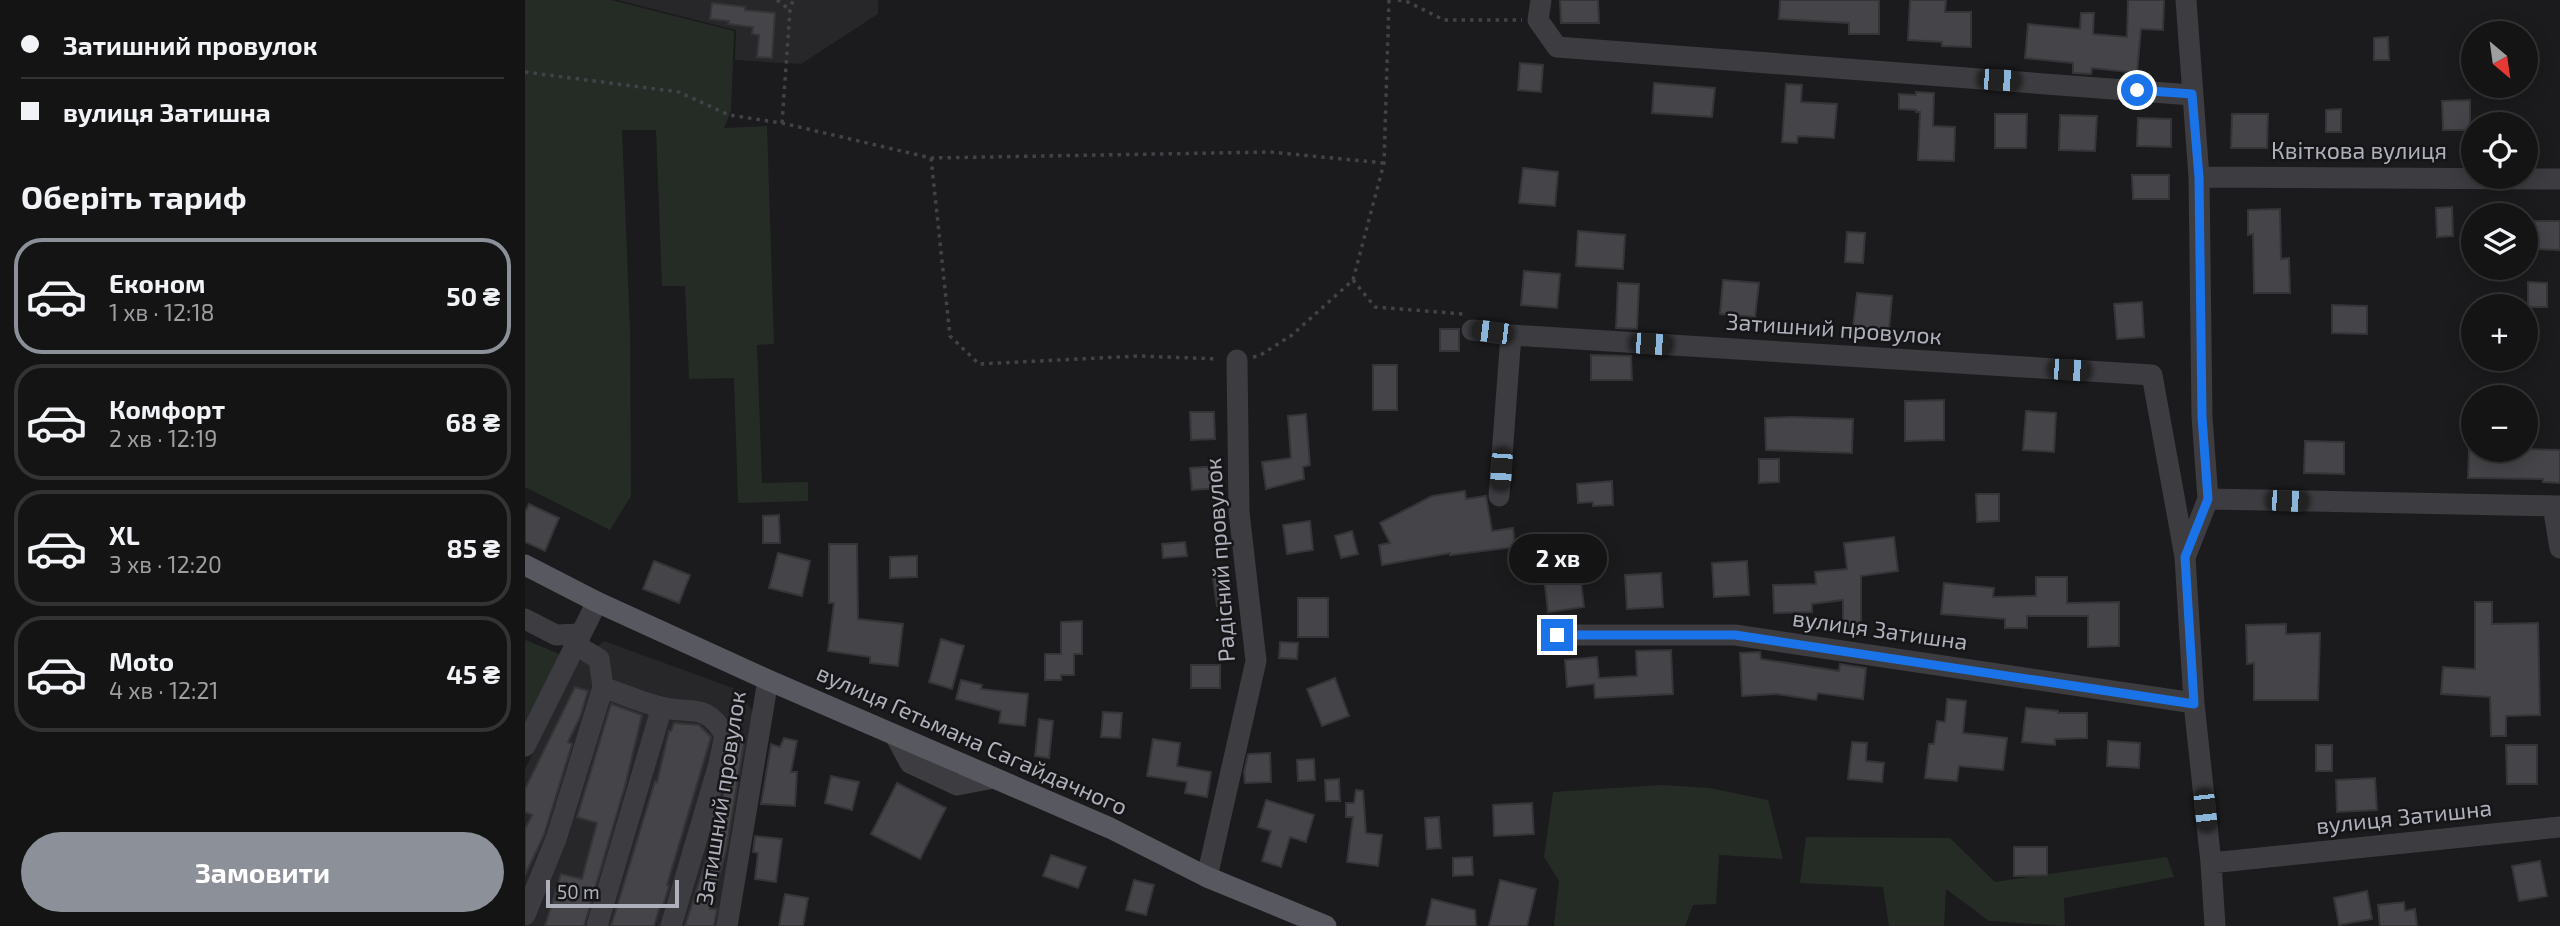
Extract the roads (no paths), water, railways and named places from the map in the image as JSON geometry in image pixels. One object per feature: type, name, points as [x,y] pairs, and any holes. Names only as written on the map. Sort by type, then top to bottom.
[{"type":"main road","name":"вулиця Гетьмана Сагайдачного","points":[[525,565],[597,602],[768,680],[1110,828],[1207,877],[1326,926]]},
{"type":"street","points":[[2186,0],[2199,177],[2202,417],[2208,499],[2185,557],[2194,704],[2215,926]]},
{"type":"street","points":[[1539,10],[1557,47],[2192,94]]},
{"type":"street","name":"Квіткова вулиця","points":[[2199,177],[2560,179]]},
{"type":"street","points":[[1472,330],[1511,335],[1500,496]]},
{"type":"street","name":"Затишний провулок","points":[[1511,335],[2153,375],[2185,557]]},
{"type":"street","name":"Радісний провулок","points":[[1207,877],[1256,661],[1239,512],[1237,360]]},
{"type":"street","points":[[2208,499],[2557,506],[2560,548]]},
{"type":"street","points":[[525,746],[597,602]]},
{"type":"street","points":[[525,619],[556,635],[579,639],[599,659],[603,687],[556,839],[525,915]]},
{"type":"street","name":"вулиця Затишна","points":[[1557,635],[1735,635],[2194,704]]},
{"type":"street","name":"Затишний провулок","points":[[727,926],[768,680]]},
{"type":"street","points":[[603,687],[662,708],[701,712],[716,719],[725,735],[719,764],[671,926]]},
{"type":"street","points":[[597,926],[662,708]]},
{"type":"street","name":"вулиця Затишна","points":[[2211,863],[2560,827]]}]
